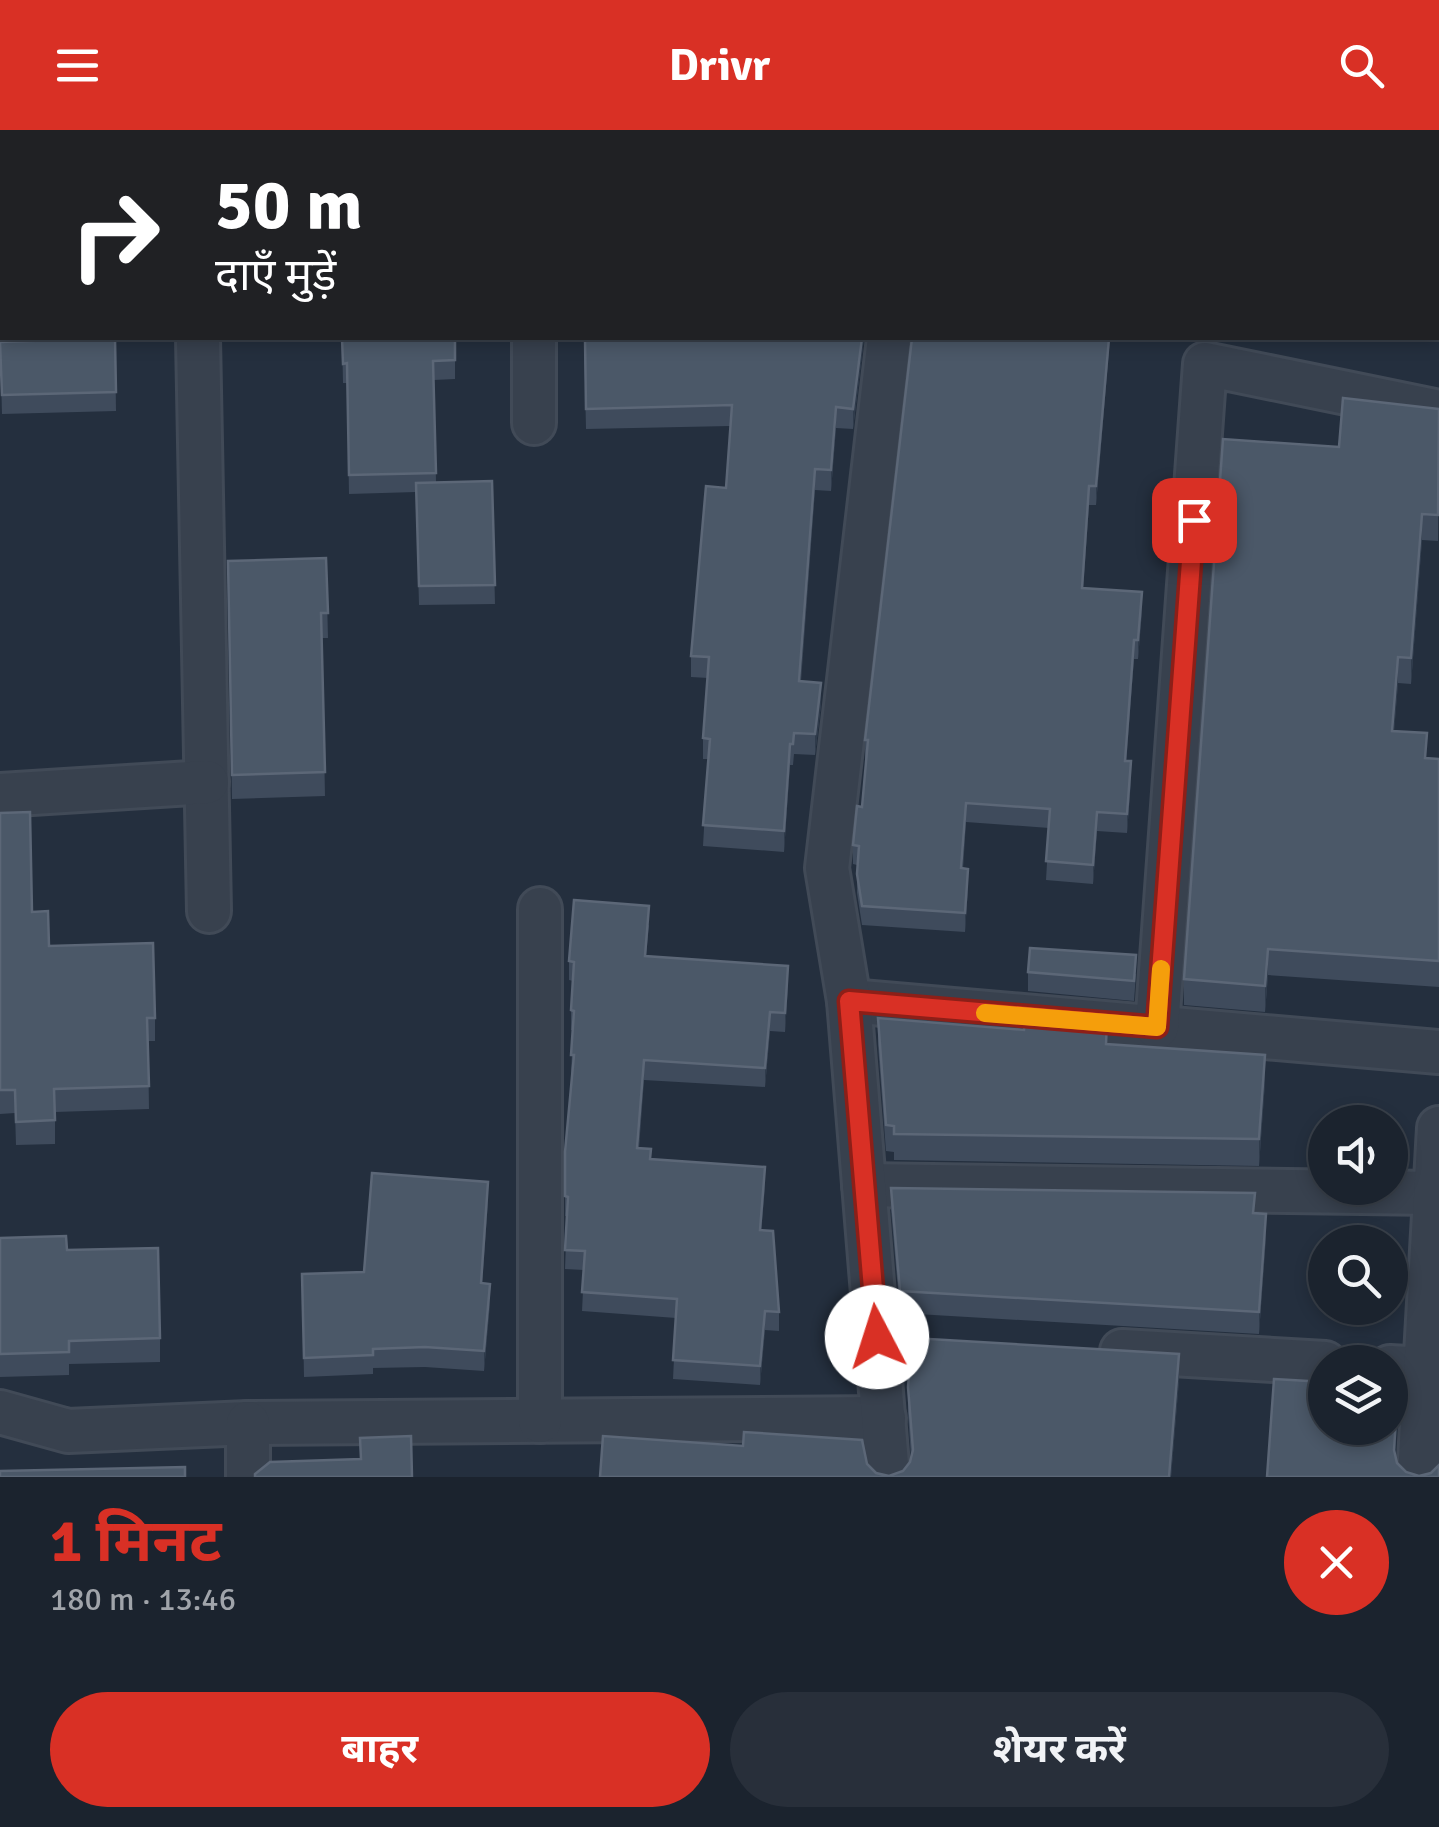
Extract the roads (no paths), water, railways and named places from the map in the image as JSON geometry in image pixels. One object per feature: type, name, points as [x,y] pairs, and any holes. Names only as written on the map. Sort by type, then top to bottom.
[{"type":"street","points":[[198,340],[209,911]]},
{"type":"street","points":[[534,340],[534,423]]},
{"type":"street","points":[[888,1477],[884,1418],[896,1338],[864,1185],[849,1001],[828,868],[889,340]]},
{"type":"street","points":[[1157,1027],[1205,364],[1439,412]]},
{"type":"street","points":[[0,795],[207,782]]},
{"type":"street","points":[[540,910],[540,1421]]},
{"type":"street","points":[[849,1001],[1439,1052]]},
{"type":"street","points":[[1418,1477],[1408,1368],[1435,1193],[1439,1128]]},
{"type":"street","points":[[864,1185],[1435,1193]]},
{"type":"street","points":[[1088,1349],[1308,1362]]},
{"type":"street","points":[[0,1412],[68,1431],[248,1424],[884,1418]]},
{"type":"street","points":[[248,1424],[248,1477]]}]
